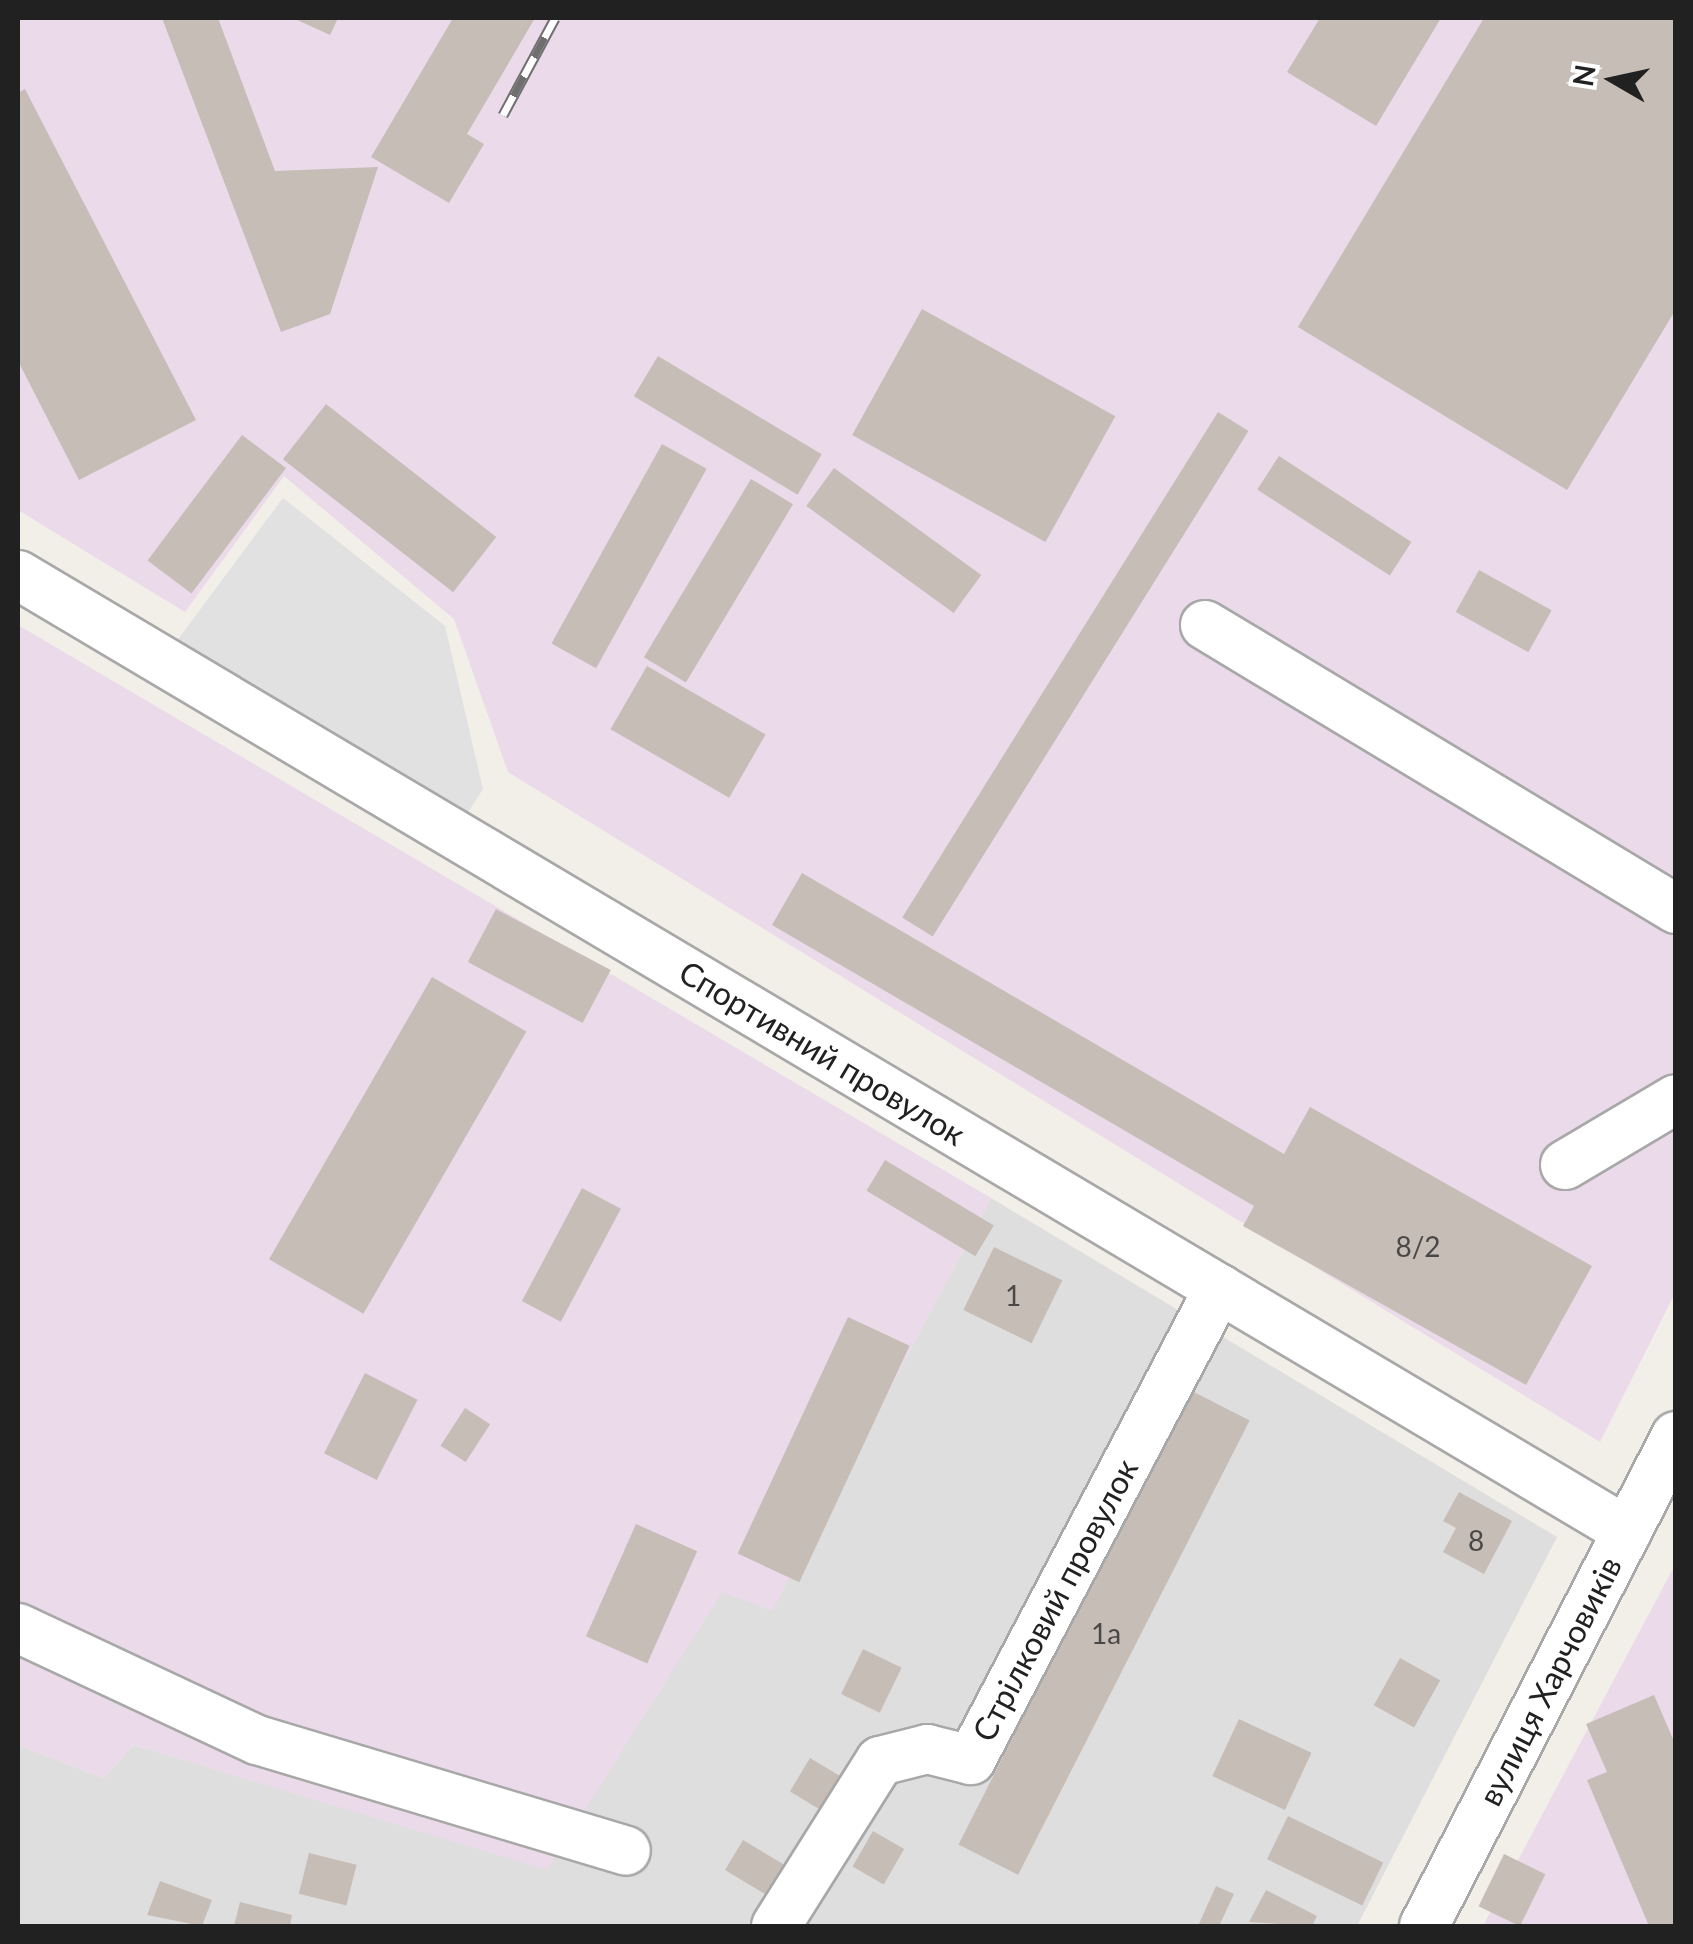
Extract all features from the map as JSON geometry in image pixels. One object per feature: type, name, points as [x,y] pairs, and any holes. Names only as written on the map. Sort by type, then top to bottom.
[{"type":"street","name":"Спортивний провулок","points":[[18,575],[1627,1531]]},
{"type":"street","points":[[1205,625],[1676,909]]},
{"type":"street","points":[[1565,1165],[1676,1099]]},
{"type":"street","name":"Стрілковий провулок","points":[[776,1926],[880,1761],[926,1749],[971,1760],[1219,1288]]},
{"type":"street","name":"вулиця Харчовиків","points":[[1424,1926],[1676,1436]]},
{"type":"street","points":[[18,1628],[257,1740],[626,1851]]},
{"type":"shaded area","points":[[18,18],[1675,18],[1675,1293],[1600,1442],[508,772],[454,619],[284,476],[185,612],[18,510]]},
{"type":"shaded area","points":[[283,498],[445,626],[483,789],[454,834],[162,661]]},
{"type":"shaded area","points":[[18,625],[991,1198],[772,1611],[722,1592],[547,1870],[134,1745],[103,1778],[18,1745]]},
{"type":"shaded area","points":[[991,1198],[1557,1537],[1357,1926],[18,1926],[18,1745],[103,1778],[134,1745],[547,1869],[722,1591],[772,1610]]},
{"type":"shaded area","points":[[1675,1565],[1675,1926],[1483,1926]]},
{"type":"building","points":[[162,18],[218,18],[275,171],[378,167],[330,314],[281,332]]},
{"type":"building","points":[[293,18],[338,18],[330,35]]},
{"type":"building","points":[[453,18],[535,18],[467,134],[484,144],[449,203],[371,157]]},
{"type":"building","points":[[1320,18],[1441,18],[1376,126],[1287,72]]},
{"type":"building","points":[[1484,18],[1676,18],[1676,309],[1567,490],[1298,327]]},
{"type":"building","points":[[25,89],[196,420],[79,480],[18,361],[18,93]]},
{"type":"building","points":[[922,309],[1115,416],[1045,542],[852,435]]},
{"type":"building","points":[[658,356],[822,454],[798,495],[634,396]]},
{"type":"building","points":[[326,404],[496,537],[453,592],[283,459]]},
{"type":"building","points":[[1218,412],[1249,431],[933,937],[902,917]]},
{"type":"building","points":[[242,435],[286,468],[191,593],[148,560]]},
{"type":"building","points":[[662,444],[707,469],[596,668],[551,643]]},
{"type":"building","points":[[1279,456],[1412,542],[1390,576],[1257,490]]},
{"type":"building","points":[[834,468],[981,575],[954,613],[806,506]]},
{"type":"building","points":[[751,479],[793,504],[686,683],[644,657]]},
{"type":"building","points":[[1479,570],[1552,610],[1528,652],[1456,612]]},
{"type":"building","points":[[647,666],[766,734],[729,798],[610,729]]},
{"type":"building","points":[[802,873],[1284,1154],[1310,1107],[1592,1266],[1526,1385],[1243,1226],[1254,1206],[772,925]]},
{"type":"building","points":[[496,909],[611,970],[583,1023],[468,962]]},
{"type":"building","points":[[432,977],[526,1032],[363,1314],[269,1259]]},
{"type":"building","points":[[885,1160],[994,1225],[975,1256],[866,1191]]},
{"type":"building","points":[[582,1188],[621,1209],[561,1322],[522,1301]]},
{"type":"building","points":[[994,1247],[1062,1280],[1032,1343],[963,1310]]},
{"type":"building","points":[[848,1317],[910,1346],[799,1582],[738,1554]]},
{"type":"building","points":[[365,1373],[418,1400],[377,1480],[324,1453]]},
{"type":"building","points":[[1190,1390],[1250,1420],[1018,1875],[958,1844]]},
{"type":"building","points":[[465,1408],[490,1424],[466,1462],[440,1446]]},
{"type":"building","points":[[1459,1492],[1512,1521],[1484,1574],[1443,1552],[1456,1528],[1443,1521]]},
{"type":"building","points":[[636,1524],[697,1551],[647,1664],[586,1636]]},
{"type":"building","points":[[863,1649],[902,1668],[880,1713],[841,1694]]},
{"type":"building","points":[[1400,1658],[1440,1680],[1414,1728],[1374,1705]]},
{"type":"building","points":[[1654,1695],[1676,1746],[1676,1926],[1649,1926],[1587,1780],[1607,1772],[1586,1724]]},
{"type":"building","points":[[1239,1719],[1312,1753],[1285,1810],[1212,1776]]},
{"type":"building","points":[[810,1758],[840,1776],[820,1809],[790,1791]]},
{"type":"building","points":[[1288,1816],[1383,1862],[1362,1906],[1267,1859]]},
{"type":"building","points":[[873,1831],[904,1849],[884,1885],[852,1867]]},
{"type":"building","points":[[743,1840],[789,1868],[771,1898],[725,1870]]},
{"type":"building","points":[[309,1853],[357,1865],[346,1906],[299,1894]]},
{"type":"building","points":[[1504,1854],[1545,1874],[1520,1926],[1479,1906]]},
{"type":"building","points":[[160,1881],[212,1900],[202,1926],[147,1915]]},
{"type":"building","points":[[1216,1886],[1234,1894],[1219,1926],[1198,1926]]},
{"type":"building","points":[[1266,1890],[1317,1916],[1312,1926],[1249,1922]]},
{"type":"building","points":[[240,1902],[292,1915],[290,1926],[234,1926]]},
{"type":"railway","points":[[503,115],[555,18]]}]
